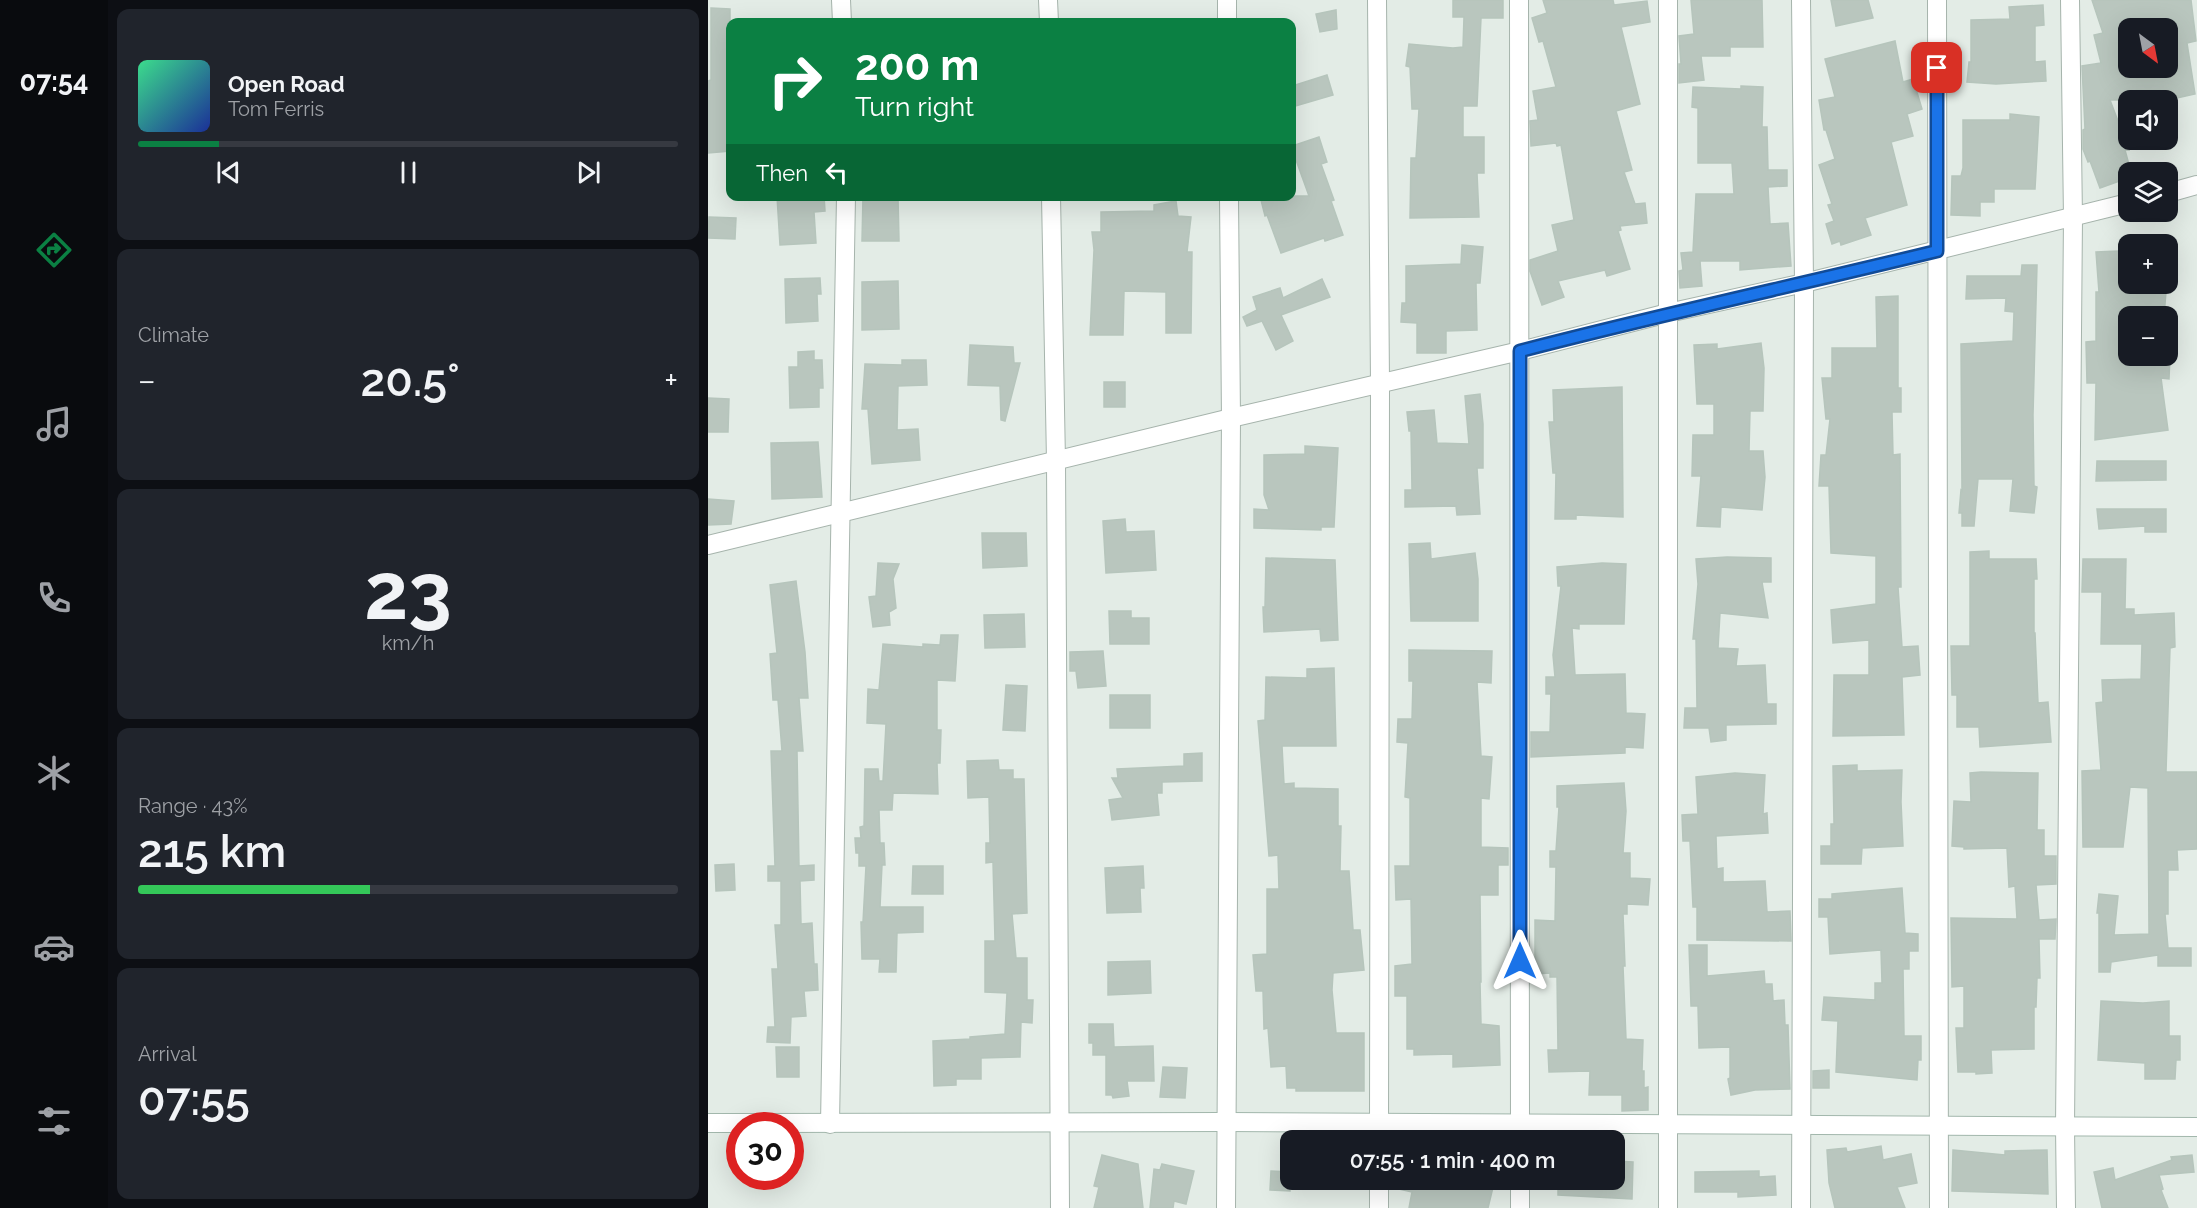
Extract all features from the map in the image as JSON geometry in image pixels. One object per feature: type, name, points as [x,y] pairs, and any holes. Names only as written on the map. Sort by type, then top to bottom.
[{"type":"street","points":[[842,0],[842,18]]},
{"type":"street","points":[[1048,0],[1048,18]]},
{"type":"street","points":[[1227,0],[1227,18]]},
{"type":"street","points":[[1377,0],[1380,383],[1379,1130]]},
{"type":"street","points":[[1519,0],[1520,1130]]},
{"type":"street","points":[[1668,0],[1668,1208]]},
{"type":"street","points":[[1801,0],[1804,283],[1801,1208]]},
{"type":"street","points":[[1937,0],[1939,1208]]},
{"type":"street","points":[[2066,1208],[2073,218],[2070,0]]},
{"type":"street","points":[[2178,190],[2197,185]]},
{"type":"street","points":[[830,1124],[846,201]]},
{"type":"street","points":[[1051,201],[1056,461],[1060,1208]]},
{"type":"street","points":[[1226,1208],[1231,418],[1229,201]]},
{"type":"street","points":[[708,545],[2118,206]]},
{"type":"street","points":[[708,1122],[830,1124],[1226,1122],[1362,1130]]},
{"type":"street","points":[[1562,1130],[1668,1125],[2197,1127]]},
{"type":"street","points":[[1379,1190],[1379,1208]]},
{"type":"street","points":[[1520,1190],[1520,1208]]},
{"type":"building","points":[[1453,0],[1503,0],[1503,18],[1481,18],[1477,106],[1463,106],[1463,137],[1484,137],[1484,173],[1477,173],[1479,217],[1410,218],[1411,158],[1416,158],[1419,109],[1412,109],[1410,67],[1406,66],[1409,44],[1463,47],[1464,17],[1453,17]]},
{"type":"building","points":[[1543,0],[1613,0],[1614,5],[1647,1],[1650,22],[1621,27],[1640,104],[1616,111],[1632,170],[1624,172],[1635,204],[1645,203],[1647,223],[1620,226],[1621,230],[1618,231],[1630,269],[1607,276],[1605,270],[1558,281],[1564,297],[1542,305],[1530,271],[1530,260],[1558,251],[1552,225],[1574,220],[1561,145],[1557,146],[1556,143],[1531,146],[1530,121],[1538,120],[1533,91],[1556,87],[1543,41],[1539,42],[1532,18],[1547,13]]},
{"type":"building","points":[[1691,0],[1762,0],[1763,47],[1730,47],[1730,56],[1701,56],[1704,80],[1679,83],[1679,64],[1681,64],[1679,36],[1694,34]]},
{"type":"building","points":[[1831,0],[1868,0],[1873,18],[1836,26]]},
{"type":"building","points":[[2092,0],[2191,0],[2196,41],[2187,43],[2195,94],[2178,98],[2178,90],[2118,90],[2118,100],[2110,100],[2118,121],[2118,150],[2125,150],[2128,162],[2118,162],[2118,182],[2100,188],[2083,149],[2083,130],[2085,129],[2082,66],[2101,63],[2094,35],[2103,33]]},
{"type":"building","points":[[2043,5],[2044,25],[2035,26],[2035,62],[2045,61],[2046,81],[1996,84],[1967,82],[1969,62],[1971,62],[1971,20],[2010,19],[2009,7]]},
{"type":"building","points":[[711,8],[730,9],[730,18],[726,18],[726,151],[708,153],[708,81],[711,80]]},
{"type":"building","points":[[1336,10],[1337,29],[1320,32],[1316,14]]},
{"type":"building","points":[[1895,41],[1903,82],[1913,79],[1922,109],[1907,114],[1913,136],[1891,142],[1907,205],[1865,218],[1871,235],[1841,245],[1840,241],[1832,244],[1826,224],[1834,221],[1828,205],[1832,204],[1819,165],[1835,159],[1826,130],[1824,130],[1819,100],[1835,97],[1825,59]]},
{"type":"building","points":[[1327,75],[1333,95],[1296,106],[1296,85]]},
{"type":"building","points":[[1741,86],[1763,87],[1762,127],[1767,127],[1768,170],[1787,170],[1787,186],[1768,187],[1770,224],[1788,223],[1791,266],[1740,270],[1740,261],[1700,261],[1702,286],[1680,288],[1679,271],[1683,270],[1681,253],[1693,252],[1696,194],[1734,194],[1732,163],[1698,163],[1698,108],[1692,107],[1693,87],[1741,89]]},
{"type":"building","points":[[2010,114],[2039,117],[2035,189],[1994,189],[1994,202],[1980,202],[1980,216],[1951,215],[1952,176],[1961,176],[1963,168],[1963,120],[2010,120]]},
{"type":"building","points":[[1319,137],[1327,162],[1321,164],[1343,235],[1325,241],[1324,238],[1281,253],[1267,215],[1265,216],[1261,201],[1296,201],[1296,196],[1309,196],[1296,160],[1296,145]]},
{"type":"building","points":[[777,201],[824,201],[825,211],[814,212],[816,243],[780,245]]},
{"type":"building","points":[[863,201],[898,201],[899,241],[862,241]]},
{"type":"building","points":[[1176,201],[1178,216],[1191,217],[1187,252],[1192,252],[1191,333],[1166,333],[1166,292],[1124,291],[1123,335],[1090,335],[1094,250],[1092,232],[1101,232],[1101,212],[1154,211],[1154,205]]},
{"type":"building","points":[[709,217],[736,218],[735,239],[708,238]]},
{"type":"building","points":[[1462,245],[1483,247],[1480,283],[1476,283],[1477,330],[1446,331],[1446,353],[1417,353],[1417,323],[1401,322],[1402,303],[1406,303],[1406,266],[1461,264]]},
{"type":"building","points":[[2118,251],[2118,294],[2166,294],[2165,306],[2118,306],[2118,366],[2170,366],[2169,379],[2161,378],[2168,430],[2095,440],[2096,383],[2087,383],[2086,342],[2096,341],[2096,292],[2099,292],[2096,252]]},
{"type":"building","points":[[2022,265],[2037,265],[2033,415],[2034,486],[2037,487],[2034,513],[2010,511],[2013,479],[1978,479],[1974,526],[1962,526],[1962,513],[1959,513],[1962,491],[1961,344],[2013,341],[2014,312],[2005,311],[2006,298],[1966,299],[1967,276],[2021,276]]},
{"type":"building","points":[[820,278],[821,294],[817,294],[818,321],[786,323],[785,279]]},
{"type":"building","points":[[1322,279],[1330,297],[1281,315],[1293,341],[1276,350],[1262,321],[1247,326],[1243,317],[1257,310],[1253,297],[1280,288],[1283,298]]},
{"type":"building","points":[[898,281],[899,329],[862,330],[862,282]]},
{"type":"building","points":[[1898,296],[1898,388],[1901,388],[1901,412],[1892,412],[1893,455],[1900,454],[1901,587],[1898,587],[1902,647],[1918,646],[1920,675],[1902,677],[1904,735],[1833,736],[1834,675],[1869,675],[1869,640],[1833,643],[1831,610],[1876,604],[1876,556],[1831,553],[1829,486],[1819,486],[1821,455],[1826,455],[1830,419],[1826,419],[1822,378],[1832,378],[1832,348],[1877,348],[1876,297]]},
{"type":"building","points":[[1761,343],[1764,368],[1763,411],[1750,411],[1749,451],[1763,451],[1765,477],[1762,510],[1721,507],[1720,527],[1697,526],[1701,476],[1692,476],[1693,435],[1714,435],[1714,404],[1697,404],[1694,345],[1717,344],[1717,349]]},
{"type":"building","points":[[970,345],[1013,347],[1014,363],[1020,363],[1005,421],[1001,420],[1000,386],[968,385]]},
{"type":"building","points":[[814,351],[814,360],[822,360],[823,388],[819,388],[819,407],[790,408],[789,367],[798,367],[798,352]]},
{"type":"building","points":[[902,360],[926,360],[927,385],[898,386],[897,430],[918,429],[920,460],[872,464],[868,409],[862,409],[865,364],[902,365]]},
{"type":"building","points":[[1104,382],[1125,382],[1125,407],[1104,407]]},
{"type":"building","points":[[1622,387],[1623,517],[1576,515],[1576,519],[1555,519],[1556,473],[1553,473],[1549,422],[1554,422],[1553,390]]},
{"type":"building","points":[[1480,394],[1483,468],[1477,468],[1480,514],[1457,515],[1456,506],[1405,507],[1405,490],[1412,490],[1411,431],[1409,431],[1407,412],[1434,410],[1437,443],[1469,444],[1465,396]]},
{"type":"building","points":[[708,398],[729,399],[728,432],[708,432]]},
{"type":"building","points":[[818,442],[822,497],[772,499],[771,443]]},
{"type":"building","points":[[1305,446],[1338,448],[1334,527],[1321,527],[1321,530],[1254,528],[1254,509],[1269,510],[1264,495],[1264,455],[1305,454]]},
{"type":"building","points":[[2097,461],[2166,461],[2166,480],[2096,481]]},
{"type":"building","points":[[708,499],[734,501],[731,524],[708,525]]},
{"type":"building","points":[[2097,509],[2166,509],[2166,532],[2145,532],[2145,526],[2099,529]]},
{"type":"building","points":[[1125,519],[1126,532],[1154,531],[1156,570],[1106,573],[1103,521]]},
{"type":"building","points":[[982,533],[1026,533],[1027,566],[983,568]]},
{"type":"building","points":[[1430,543],[1431,559],[1475,553],[1478,579],[1478,621],[1411,621],[1409,544]]},
{"type":"building","points":[[1989,551],[1989,559],[2036,559],[2034,633],[2038,703],[2048,702],[2051,742],[1980,747],[1979,727],[1957,727],[1957,695],[1952,695],[1951,646],[1970,646],[1970,552]]},
{"type":"building","points":[[1266,558],[1335,560],[1338,640],[1321,641],[1320,629],[1264,632]]},
{"type":"building","points":[[1771,558],[1771,582],[1762,582],[1768,618],[1720,613],[1718,648],[1738,649],[1736,666],[1765,665],[1767,704],[1776,704],[1776,724],[1726,725],[1726,740],[1711,742],[1709,728],[1684,728],[1685,708],[1697,708],[1696,639],[1693,639],[1698,584],[1696,559]]},
{"type":"building","points":[[2083,559],[2126,559],[2125,609],[2134,609],[2134,615],[2174,613],[2175,647],[2170,648],[2166,772],[2197,772],[2197,849],[2177,850],[2178,870],[2168,870],[2168,914],[2165,914],[2168,948],[2191,948],[2191,966],[2158,966],[2158,955],[2111,962],[2110,972],[2099,972],[2099,913],[2097,913],[2099,894],[2118,896],[2114,935],[2149,934],[2148,788],[2130,787],[2123,847],[2083,847],[2082,771],[2101,770],[2096,703],[2103,702],[2102,680],[2141,679],[2142,644],[2101,644],[2102,592],[2082,592]]},
{"type":"building","points":[[878,563],[899,564],[893,579],[896,608],[889,612],[890,625],[873,627],[869,597],[876,596]]},
{"type":"building","points":[[1602,563],[1626,564],[1624,624],[1579,624],[1579,629],[1572,628],[1575,675],[1625,674],[1626,713],[1645,714],[1643,748],[1625,747],[1625,753],[1531,757],[1531,732],[1550,732],[1551,694],[1546,694],[1546,677],[1555,677],[1553,655],[1561,586],[1558,586],[1557,567]]},
{"type":"building","points":[[796,581],[808,698],[799,698],[803,751],[797,751],[799,866],[814,865],[814,880],[800,881],[801,924],[812,923],[818,990],[804,991],[806,1016],[791,1017],[790,1043],[767,1042],[768,1027],[775,1027],[772,969],[778,969],[775,925],[781,925],[781,881],[768,881],[768,866],[775,866],[771,751],[782,751],[778,700],[773,700],[770,654],[777,653],[770,585]]},
{"type":"building","points":[[1109,611],[1131,611],[1131,618],[1149,618],[1149,644],[1110,644]]},
{"type":"building","points":[[1024,614],[1025,647],[985,648],[984,615]]},
{"type":"building","points":[[941,635],[958,635],[955,681],[937,680],[937,730],[941,730],[940,763],[937,763],[938,794],[893,793],[892,810],[879,810],[880,843],[884,843],[885,865],[882,865],[880,907],[923,907],[923,932],[897,933],[896,972],[879,972],[880,959],[862,959],[861,922],[863,922],[866,866],[859,866],[859,853],[856,853],[855,838],[861,838],[860,827],[864,826],[865,769],[878,769],[879,781],[883,781],[886,724],[867,723],[868,689],[879,690],[883,644],[923,647],[923,644],[940,645]]},
{"type":"building","points":[[1409,650],[1492,651],[1491,683],[1477,682],[1481,756],[1492,757],[1489,799],[1481,798],[1481,847],[1508,848],[1508,865],[1498,865],[1498,895],[1480,895],[1480,982],[1481,1024],[1499,1026],[1500,1065],[1453,1067],[1453,1054],[1414,1055],[1414,1049],[1407,1049],[1407,996],[1395,996],[1395,966],[1412,964],[1411,899],[1396,900],[1395,866],[1410,866],[1410,798],[1405,797],[1408,743],[1397,742],[1398,719],[1412,719],[1413,681],[1409,681]]},
{"type":"building","points":[[1103,651],[1106,686],[1078,688],[1076,671],[1070,671],[1070,652]]},
{"type":"building","points":[[1334,668],[1336,746],[1282,746],[1284,784],[1294,783],[1294,788],[1338,789],[1338,826],[1341,826],[1340,871],[1349,871],[1353,930],[1360,930],[1364,970],[1333,973],[1332,990],[1336,1033],[1364,1033],[1364,1091],[1296,1091],[1296,1088],[1287,1088],[1286,1066],[1271,1067],[1268,1028],[1264,1029],[1263,991],[1256,991],[1253,955],[1267,954],[1267,889],[1279,889],[1278,855],[1269,856],[1258,721],[1265,720],[1266,677],[1307,678],[1307,669]]},
{"type":"building","points":[[1006,685],[1027,686],[1025,731],[1003,730]]},
{"type":"building","points":[[1110,695],[1150,695],[1150,728],[1110,728]]},
{"type":"building","points":[[1202,753],[1202,781],[1162,782],[1162,793],[1157,793],[1159,815],[1112,820],[1109,800],[1123,798],[1112,778],[1118,778],[1117,769],[1184,766],[1184,754]]},
{"type":"building","points":[[998,760],[999,770],[1013,770],[1013,779],[1024,779],[1027,913],[1012,914],[1016,958],[1027,958],[1027,1000],[1033,1000],[1032,1023],[1021,1022],[1020,1057],[981,1058],[981,1079],[956,1079],[956,1085],[934,1086],[933,1041],[1005,1034],[1007,993],[985,992],[985,941],[995,941],[993,862],[986,863],[986,843],[990,843],[989,797],[968,798],[967,761]]},
{"type":"building","points":[[1857,765],[1857,771],[1902,770],[1903,846],[1862,848],[1861,864],[1821,864],[1821,846],[1831,846],[1831,824],[1834,824],[1833,766]]},
{"type":"building","points":[[1735,773],[1765,775],[1763,814],[1767,813],[1768,833],[1716,836],[1717,869],[1723,868],[1723,882],[1765,881],[1767,912],[1790,911],[1791,941],[1697,940],[1697,907],[1693,907],[1690,841],[1683,841],[1682,815],[1698,814],[1696,777]]},
{"type":"building","points":[[1970,773],[2038,773],[2037,830],[2044,830],[2044,856],[2056,856],[2056,884],[2036,885],[2039,920],[2056,919],[2055,939],[2039,939],[2040,978],[2037,978],[2036,1007],[2034,1007],[2034,1049],[1991,1050],[1992,1073],[1976,1074],[1976,1072],[1958,1072],[1956,1028],[1964,1028],[1964,986],[1952,987],[1951,918],[2017,919],[2015,886],[2009,887],[2007,848],[1964,849],[1964,847],[1952,846],[1954,801],[1971,802]]},
{"type":"building","points":[[1624,783],[1626,811],[1623,853],[1630,853],[1630,878],[1650,879],[1648,905],[1627,904],[1627,914],[1623,914],[1626,1039],[1643,1040],[1642,1071],[1644,1071],[1644,1088],[1648,1087],[1648,1110],[1622,1111],[1622,1095],[1589,1095],[1590,1071],[1549,1072],[1548,1050],[1558,1050],[1557,977],[1550,977],[1550,973],[1535,974],[1535,920],[1555,921],[1556,867],[1550,867],[1550,851],[1556,851],[1559,807],[1557,807],[1557,786]]},
{"type":"building","points":[[734,864],[735,890],[716,891],[715,865]]},
{"type":"building","points":[[913,866],[943,866],[943,894],[912,894]]},
{"type":"building","points":[[1143,866],[1144,888],[1140,888],[1141,912],[1107,913],[1105,868]]},
{"type":"building","points":[[1902,888],[1905,933],[1918,934],[1918,951],[1909,951],[1909,969],[1903,969],[1904,1036],[1921,1036],[1921,1060],[1918,1060],[1917,1080],[1836,1072],[1838,1021],[1822,1020],[1824,997],[1875,1000],[1875,983],[1882,983],[1881,950],[1830,954],[1828,917],[1819,917],[1819,899],[1832,899],[1832,894]]},
{"type":"building","points":[[1689,945],[1707,945],[1707,976],[1764,971],[1765,984],[1772,984],[1773,1001],[1784,1000],[1785,1025],[1788,1025],[1790,1089],[1755,1090],[1731,1095],[1728,1079],[1730,1078],[1730,1047],[1699,1048],[1698,1006],[1691,1006]]},
{"type":"building","points":[[1150,961],[1151,993],[1108,995],[1108,962]]},
{"type":"building","points":[[2101,1001],[2143,1003],[2169,1001],[2169,1036],[2180,1036],[2180,1060],[2176,1060],[2175,1079],[2145,1079],[2145,1063],[2098,1060]]},
{"type":"building","points":[[1089,1024],[1113,1024],[1114,1047],[1153,1046],[1154,1081],[1127,1081],[1129,1096],[1113,1098],[1112,1095],[1106,1095],[1106,1055],[1093,1055],[1093,1043],[1089,1043]]},
{"type":"building","points":[[776,1047],[799,1047],[799,1077],[777,1077]]},
{"type":"building","points":[[1163,1067],[1187,1068],[1185,1098],[1160,1097]]},
{"type":"building","points":[[1829,1070],[1829,1088],[1813,1088],[1813,1071]]},
{"type":"building","points":[[1881,1146],[1883,1160],[1911,1154],[1917,1183],[1897,1187],[1905,1208],[1835,1208],[1829,1183],[1827,1150],[1846,1148],[1847,1152]]},
{"type":"building","points":[[1953,1150],[2005,1155],[2005,1151],[2047,1150],[2048,1194],[1952,1191]]},
{"type":"building","points":[[1102,1155],[1138,1164],[1143,1208],[1094,1208],[1099,1187],[1094,1186]]},
{"type":"building","points":[[2192,1155],[2194,1172],[2159,1175],[2163,1189],[2161,1190],[2168,1208],[2102,1208],[2094,1172],[2113,1168],[2115,1180],[2172,1160],[2171,1157]]},
{"type":"building","points":[[1625,1162],[1633,1162],[1632,1199],[1558,1195],[1558,1190],[1625,1190]]},
{"type":"building","points":[[1162,1164],[1194,1171],[1186,1204],[1174,1201],[1173,1208],[1150,1208],[1154,1169],[1160,1170]]},
{"type":"building","points":[[1271,1171],[1280,1171],[1280,1190],[1290,1191],[1270,1190]]},
{"type":"building","points":[[1759,1171],[1759,1177],[1775,1176],[1776,1195],[1738,1197],[1738,1192],[1695,1192],[1695,1172]]},
{"type":"building","points":[[1403,1190],[1492,1190],[1488,1208],[1409,1208],[1412,1192]]},
{"type":"route","points":[[1520,961],[1520,351],[1668,313],[1937,251],[1937,68]]}]
